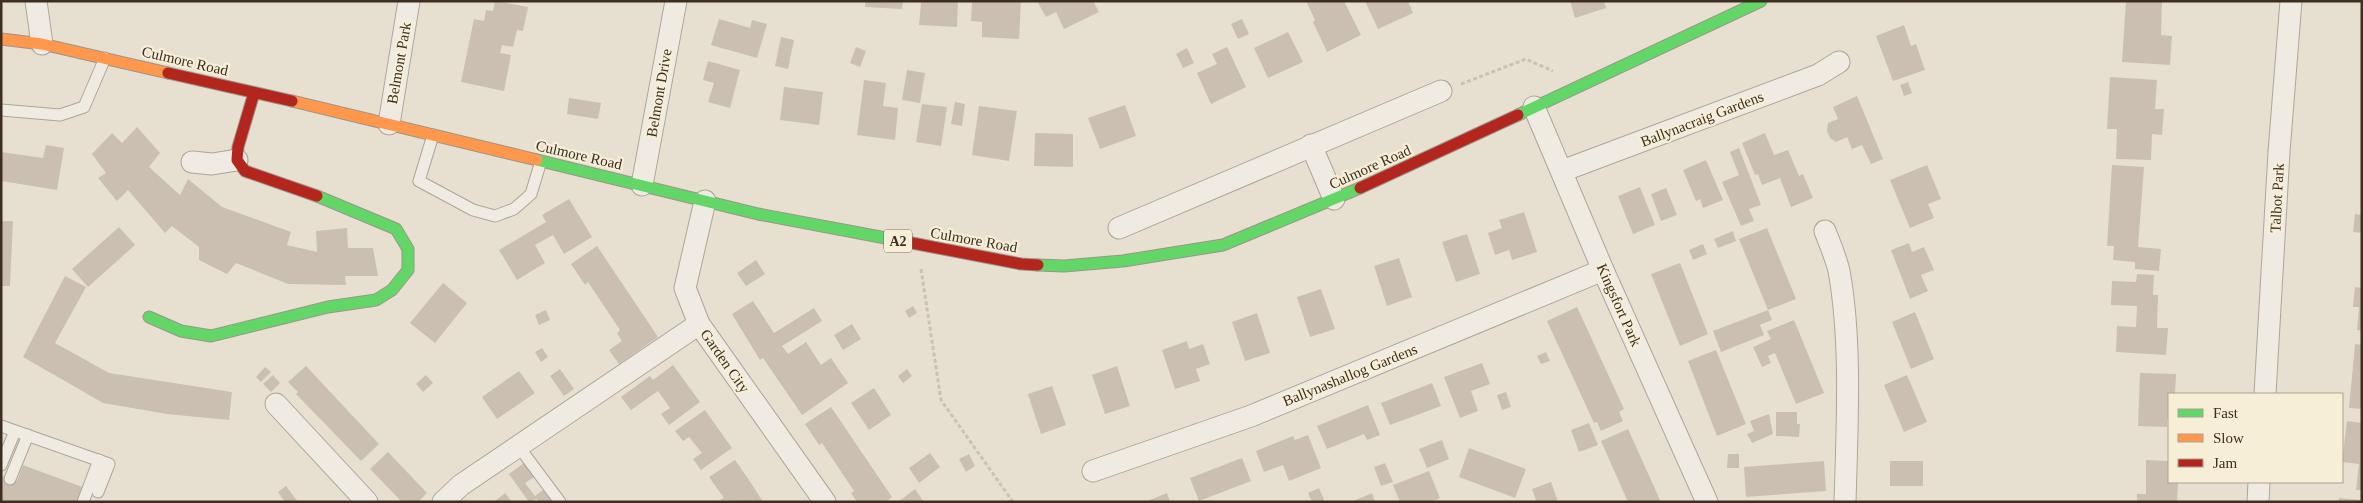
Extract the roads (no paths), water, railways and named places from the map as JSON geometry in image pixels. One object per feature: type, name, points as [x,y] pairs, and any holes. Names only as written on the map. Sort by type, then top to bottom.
[{"type":"main road","name":"Culmore Road","points":[[1,39],[42,44],[106,58],[432,134],[758,214],[1020,264],[1064,266],[1123,261],[1223,245],[1381,180],[1761,1]]},
{"type":"main road","points":[[149,317],[182,331],[211,336],[328,307],[376,300],[392,290],[408,270],[408,249],[396,229],[317,196],[245,171],[237,160],[238,147],[254,93]]},
{"type":"street","points":[[36,1],[42,44]]},
{"type":"street","name":"Belmont Park","points":[[389,124],[409,1]]},
{"type":"street","name":"Belmont Drive","points":[[642,185],[676,1]]},
{"type":"street","name":"Talbot Park","points":[[2265,393],[2279,152],[2292,1]]},
{"type":"street","name":"Ballynacraig Gardens","points":[[1562,171],[1818,75],[1839,62]]},
{"type":"street","points":[[1119,228],[1310,145],[1441,91]]},
{"type":"street","name":"Kingsfort Park","points":[[1534,107],[1603,270],[1707,502]]},
{"type":"street","points":[[1310,145],[1334,199]]},
{"type":"street","points":[[192,162],[212,164],[237,160]]},
{"type":"street","name":"Garden City","points":[[705,201],[685,288],[699,324],[825,502]]},
{"type":"street","points":[[1825,231],[1839,270],[1845,335],[1847,426],[1845,502]]},
{"type":"street","name":"Ballynashallog Gardens","points":[[1093,471],[1251,416],[1603,270]]},
{"type":"street","points":[[443,502],[461,485],[699,324]]},
{"type":"street","points":[[276,404],[367,502]]},
{"type":"street","points":[[2258,502],[2259,483]]},
{"type":"lane","points":[[1,110],[60,115],[84,107],[106,58]]},
{"type":"lane","points":[[432,134],[419,181],[473,210],[495,216],[514,209],[531,194],[540,161]]},
{"type":"lane","points":[[1,426],[104,462]]},
{"type":"lane","points":[[1,465],[15,431]]},
{"type":"lane","points":[[10,479],[28,435]]},
{"type":"lane","points":[[519,447],[560,502]]},
{"type":"lane","points":[[98,492],[104,462]]},
{"type":"lane","points":[[83,502],[104,462]]}]
